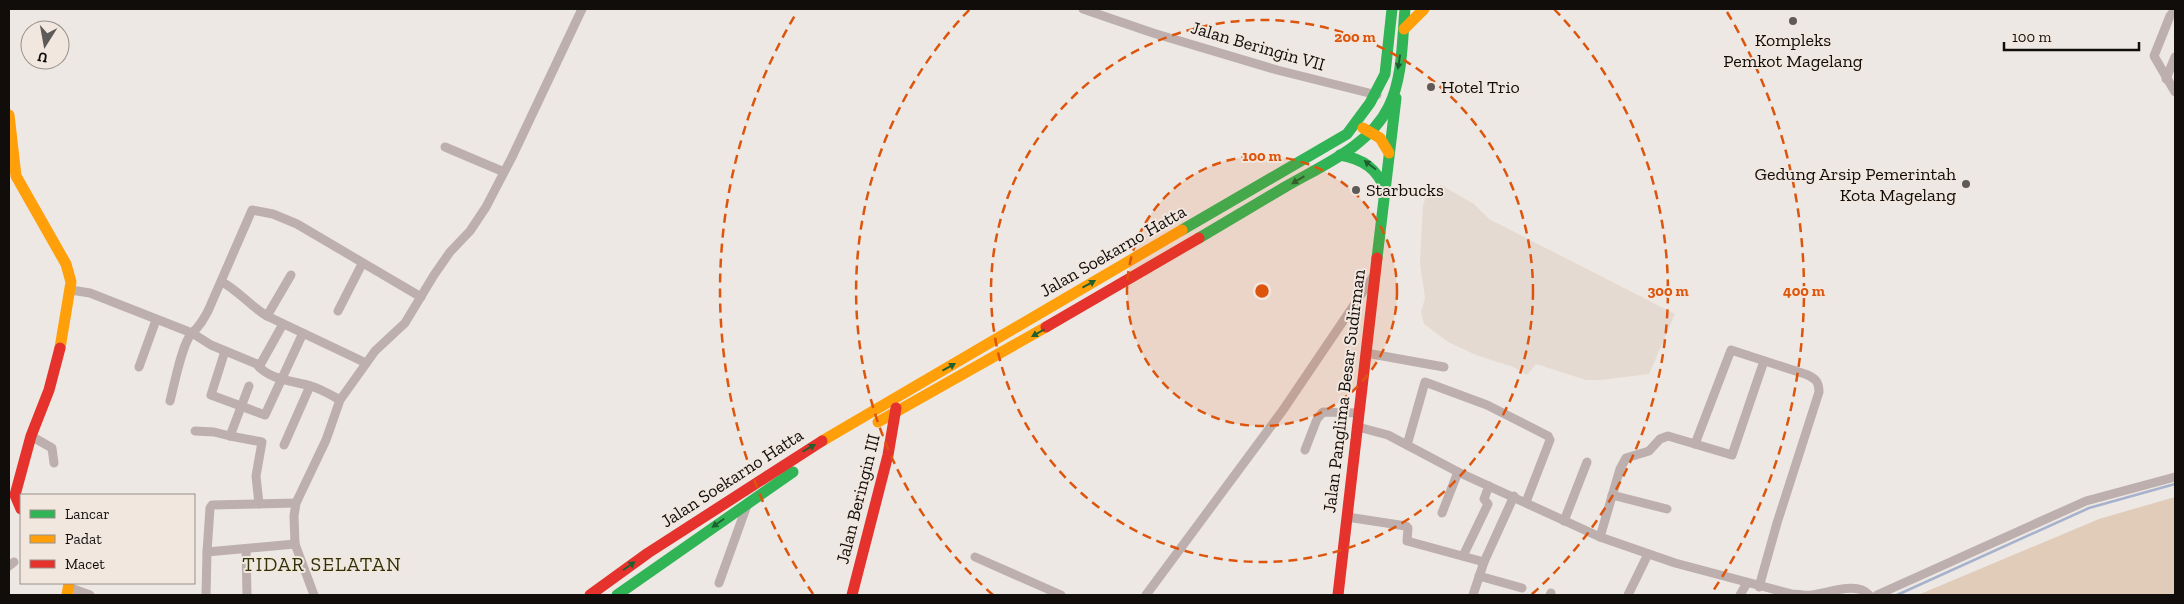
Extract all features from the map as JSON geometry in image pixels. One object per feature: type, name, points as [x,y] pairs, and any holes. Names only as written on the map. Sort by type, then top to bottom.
[{"type":"main road","points":[[1389,153],[1386,74],[1392,9]]},
{"type":"main road","points":[[1347,134],[1386,98],[1396,81],[1405,9]]},
{"type":"main road","points":[[1404,29],[1424,9]]},
{"type":"main road","name":"Jalan Soekarno Hatta","points":[[617,595],[812,459],[1006,352],[1340,155],[1371,131],[1383,116],[1386,98]]},
{"type":"main road","points":[[9,116],[12,160],[16,176],[66,264],[71,290],[53,377],[30,436],[15,495],[20,507]]},
{"type":"main road","points":[[1383,116],[1389,153]]},
{"type":"main road","points":[[1347,134],[1364,128],[1371,131],[1380,138],[1389,153]]},
{"type":"main road","name":"Jalan Soekarno Hatta","points":[[590,595],[762,477],[1347,134]]},
{"type":"main road","name":"Jalan Panglima Besar Sudirman","points":[[1338,595],[1389,153]]},
{"type":"main road","points":[[1340,155],[1357,158],[1372,166],[1379,174],[1386,191]]},
{"type":"main road","points":[[1165,242],[1170,254]]},
{"type":"main road","points":[[896,412],[897,397]]},
{"type":"main road","name":"Jalan Beringin III","points":[[852,595],[888,455],[896,412]]},
{"type":"street","points":[[314,595],[295,544],[293,526],[296,503],[326,440],[340,400],[366,363],[405,323],[450,252],[470,231],[486,207],[582,9]]},
{"type":"street","name":"Jalan Beringin VII","points":[[1083,9],[1154,33],[1269,67],[1386,98]]},
{"type":"street","points":[[2175,10],[2170,16],[2154,56],[2175,92]]},
{"type":"street","points":[[2166,79],[2175,57]]},
{"type":"street","points":[[445,147],[504,172]]},
{"type":"street","points":[[170,401],[178,365],[192,333],[200,327],[222,282],[252,210],[273,214],[297,224],[420,297]]},
{"type":"street","points":[[338,311],[362,264]]},
{"type":"street","points":[[1146,595],[1284,410],[1376,271]]},
{"type":"street","points":[[267,316],[291,275]]},
{"type":"street","points":[[222,282],[235,289],[256,309],[267,316],[366,363]]},
{"type":"street","points":[[71,290],[90,293],[192,333],[225,351],[257,364],[281,379],[310,386],[340,400]]},
{"type":"street","points":[[139,367],[156,320]]},
{"type":"street","points":[[259,367],[283,324]]},
{"type":"street","points":[[225,351],[210,393],[214,398],[265,415],[303,333]]},
{"type":"street","points":[[1695,444],[1731,350],[1810,376],[1819,384],[1819,392],[1777,522],[1760,587]]},
{"type":"street","points":[[1366,353],[1444,368]]},
{"type":"street","points":[[1600,537],[1620,469],[1626,458],[1653,449],[1660,439],[1668,436],[1732,456],[1764,361]]},
{"type":"street","points":[[1407,446],[1425,382],[1505,413],[1550,438],[1550,445],[1526,502]]},
{"type":"street","points":[[230,436],[249,386]]},
{"type":"street","points":[[284,445],[310,386]]},
{"type":"street","points":[[1305,450],[1318,419],[1323,412],[1359,413]]},
{"type":"street","points":[[1358,427],[1388,435],[1458,472],[1514,496],[1564,521],[1600,537],[1648,554],[1760,587],[1808,595],[1856,588],[1866,591],[1870,595]]},
{"type":"street","points":[[195,431],[214,432],[262,442],[256,476],[259,504]]},
{"type":"street","points":[[30,436],[52,448],[54,463]]},
{"type":"street","points":[[1564,521],[1587,462]]},
{"type":"street","points":[[1442,513],[1458,472]]},
{"type":"street","points":[[1877,595],[2086,501],[2175,477]]},
{"type":"street","points":[[1463,556],[1487,505],[1484,499],[1489,486]]},
{"type":"street","points":[[1612,495],[1667,509]]},
{"type":"street","points":[[1473,595],[1484,562],[1514,496]]},
{"type":"street","points":[[206,595],[207,552],[212,506],[296,503]]},
{"type":"street","points":[[719,583],[748,503]]},
{"type":"street","points":[[1347,517],[1406,526],[1408,528],[1407,541],[1484,562]]},
{"type":"street","points":[[207,552],[295,544]]},
{"type":"street","points":[[246,549],[247,595]]},
{"type":"street","points":[[1628,595],[1648,554]]},
{"type":"street","points":[[975,557],[1061,595]]},
{"type":"street","points":[[1479,576],[1522,588]]},
{"type":"street","points":[[1740,595],[1747,583]]},
{"type":"street","points":[[69,588],[86,593]]},
{"type":"shaded area","points":[[1441,185],[1474,204],[1489,219],[1675,314],[1649,374],[1586,380],[1536,364],[1527,375],[1513,367],[1476,355],[1448,342],[1424,324],[1421,312],[1425,298],[1420,263],[1423,205],[1427,194]]},
{"type":"shaded area","points":[[2175,497],[2175,595],[1918,595],[2099,519]]},
{"type":"waterway","points":[[1897,595],[2089,508],[2175,484]]},
{"type":"traffic: fast","points":[[1182,230],[1347,134],[1370,103],[1385,74],[1392,9]]},
{"type":"traffic: fast","points":[[1199,238],[1329,163],[1370,133],[1381,120],[1394,95],[1401,59],[1405,9]]},
{"type":"traffic: fast","points":[[1377,258],[1396,98]]},
{"type":"traffic: fast","points":[[1340,155],[1356,159],[1369,166],[1386,191]]},
{"type":"traffic: fast","points":[[617,595],[793,472]]},
{"type":"traffic: slow","points":[[1404,29],[1424,9]]},
{"type":"traffic: slow","points":[[9,115],[16,176],[66,264],[71,282],[60,348]]},
{"type":"traffic: slow","points":[[1363,128],[1380,138],[1389,153]]},
{"type":"traffic: slow","points":[[822,441],[1182,230]]},
{"type":"traffic: slow","points":[[878,422],[1046,327]]},
{"type":"traffic: slow","points":[[67,595],[69,584]]},
{"type":"traffic: jam","points":[[1046,327],[1199,238]]},
{"type":"traffic: jam","points":[[1338,595],[1377,258]]},
{"type":"traffic: jam","points":[[20,507],[15,495],[31,436],[49,390],[60,348]]},
{"type":"traffic: jam","points":[[852,595],[888,455],[896,408]]},
{"type":"traffic: jam","points":[[590,595],[648,553],[822,441]]},
{"type":"place","name":"Kompleks Pemkot Magelang","points":[[1793,21]]},
{"type":"place","name":"Hotel Trio","points":[[1431,87]]},
{"type":"place","name":"Gedung Arsip Pemerintah Kota Magelang","points":[[1966,184]]},
{"type":"place","name":"Starbucks","points":[[1356,190]]},
{"type":"district","name":"TIDAR SELATAN","points":[[322,564]]}]
